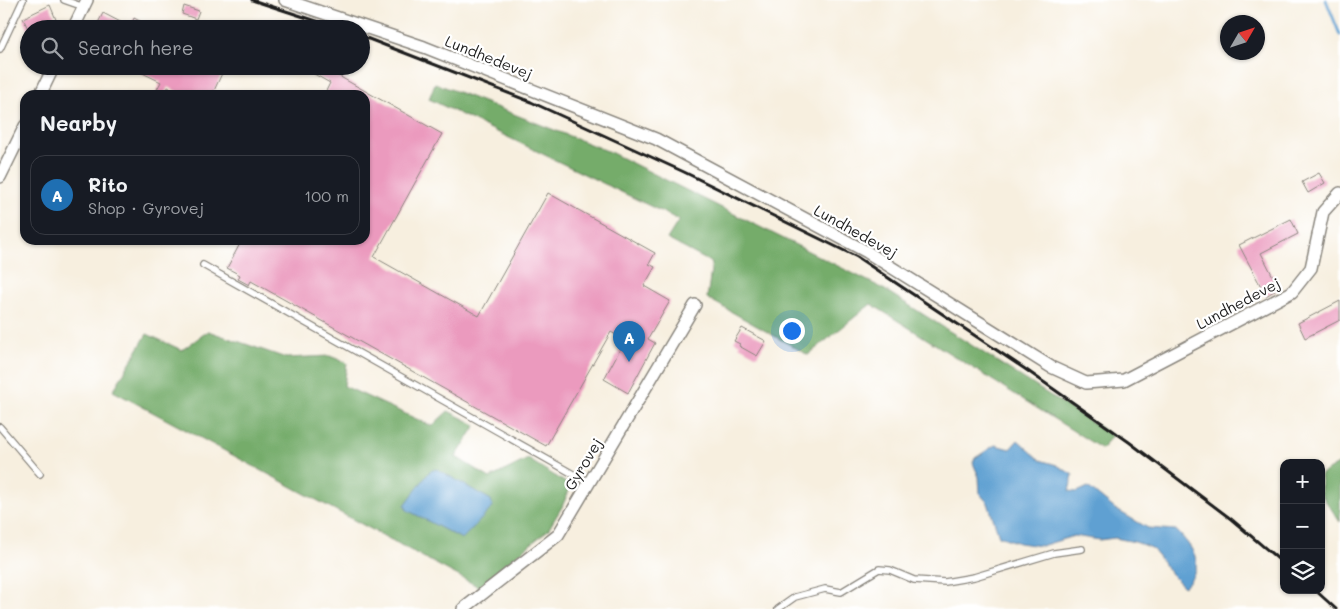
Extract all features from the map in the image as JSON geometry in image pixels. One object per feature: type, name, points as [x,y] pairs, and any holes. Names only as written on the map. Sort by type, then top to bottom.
[{"type":"street","name":"Lundhedevej","points":[[285,0],[344,20]]},
{"type":"street","points":[[77,20],[85,3]]},
{"type":"street","name":"Lundhedevej","points":[[370,29],[424,47],[656,139],[867,252],[1050,367],[1086,383],[1124,380],[1292,292],[1311,268],[1323,212],[1340,193]]},
{"type":"street","points":[[42,90],[50,75]]},
{"type":"street","points":[[0,177],[20,136]]},
{"type":"street","name":"Gyrovej","points":[[463,609],[558,535],[695,304]]},
{"type":"lane","points":[[0,48],[23,0]]},
{"type":"lane","points":[[64,0],[85,3]]},
{"type":"lane","points":[[203,265],[588,483]]},
{"type":"lane","points":[[0,427],[40,474]]},
{"type":"lane","points":[[778,609],[794,597],[825,589],[841,592],[879,569],[890,570],[914,580],[945,582],[974,577],[1054,553],[1082,549]]},
{"type":"green space","points":[[435,83],[610,152],[882,288],[1112,435],[1102,449],[871,304],[808,355],[707,298],[712,263],[667,239],[679,220],[429,99]]},
{"type":"green space","points":[[208,331],[286,358],[330,356],[347,363],[344,386],[432,426],[448,411],[476,425],[456,457],[490,478],[528,459],[571,486],[562,507],[548,530],[479,587],[113,391],[147,334],[182,350]]},
{"type":"green space","points":[[1340,463],[1340,522],[1325,500],[1325,472]]},
{"type":"water","points":[[1018,440],[1040,460],[1057,465],[1073,475],[1069,491],[1077,492],[1088,487],[1115,509],[1148,528],[1176,530],[1193,551],[1195,557],[1195,571],[1191,579],[1184,587],[1171,574],[1152,548],[1135,542],[1115,538],[1099,540],[1074,536],[1041,546],[1019,543],[999,536],[988,503],[980,494],[979,477],[973,463],[975,458],[995,445],[1010,449]]},
{"type":"water","points":[[437,469],[491,500],[493,507],[462,539],[407,510],[405,505],[430,471]]},
{"type":"building","points":[[50,5],[56,20],[24,20],[23,18]]},
{"type":"building","points":[[184,6],[199,11],[196,19],[182,14]]},
{"type":"building","points":[[103,13],[116,20],[100,20]]},
{"type":"building","points":[[147,75],[221,75],[214,90],[174,90],[168,87],[166,90],[157,90],[161,82]]},
{"type":"building","points":[[316,75],[337,75],[364,90],[326,90],[330,83]]},
{"type":"building","points":[[370,94],[442,134],[374,257],[479,316],[548,193],[655,253],[649,264],[655,267],[644,286],[670,301],[648,339],[655,343],[628,393],[604,379],[625,340],[611,332],[546,446],[251,281],[249,285],[238,279],[240,275],[227,268],[239,245],[370,245]]},
{"type":"building","points":[[1319,173],[1325,183],[1308,193],[1302,182]]},
{"type":"building","points":[[1291,219],[1298,234],[1261,253],[1279,288],[1266,296],[1239,245]]},
{"type":"building","points":[[1340,301],[1340,320],[1305,338],[1298,323]]},
{"type":"building","points":[[742,328],[766,341],[757,356],[734,341]]},
{"type":"waterway","points":[[1326,0],[1340,35]]},
{"type":"railway","points":[[252,0],[313,20]]},
{"type":"railway","points":[[370,39],[531,102],[684,172],[857,257],[1025,369],[1129,442],[1231,519],[1280,561]]},
{"type":"railway","points":[[1319,594],[1336,609]]},
{"type":"place","name":"Rito","points":[[629,362]]}]
